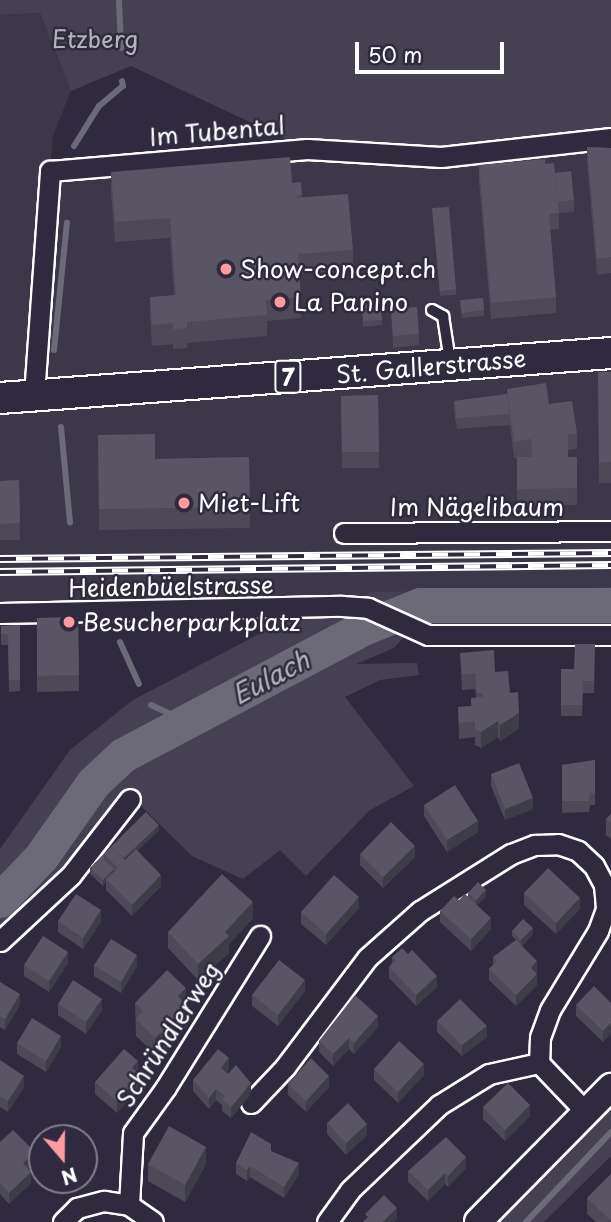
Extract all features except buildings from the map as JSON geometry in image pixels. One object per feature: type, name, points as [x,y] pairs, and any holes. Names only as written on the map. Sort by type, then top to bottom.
[{"type":"main road","name":"St. Gallerstrasse","points":[[0,398],[611,353]]},
{"type":"main road","points":[[478,1222],[611,1087]]},
{"type":"street","name":"Im Tubental","points":[[34,395],[50,171],[307,149],[441,157],[611,138]]},
{"type":"street","name":"Im Nägelibaum","points":[[344,533],[611,531]]},
{"type":"street","name":"Heidenbüelstrasse","points":[[0,613],[342,606],[368,608],[411,629],[446,637],[611,635]]},
{"type":"street","points":[[0,941],[71,876],[130,799]]},
{"type":"street","points":[[251,1103],[285,1067],[367,958],[420,911],[512,855],[535,845],[558,844],[578,851],[594,866],[604,885],[606,909],[598,931],[550,1010],[540,1037],[538,1063],[586,1112]]},
{"type":"street","name":"Schründlerweg","points":[[129,1205],[132,1133],[166,1087],[260,936]]},
{"type":"street","points":[[327,1222],[349,1190],[439,1105],[489,1074],[538,1063]]},
{"type":"street","points":[[63,1222],[77,1208],[104,1201],[129,1205],[153,1222]]},
{"type":"lane","points":[[432,310],[443,316],[450,365]]},
{"type":"shaded area","points":[[40,13],[71,91],[53,136],[50,170],[611,138],[611,587],[371,592],[342,606],[0,613],[0,15]]},
{"type":"green space","name":"Etzberg","points":[[0,0],[611,0],[611,138],[441,157],[307,149],[131,66],[71,91],[40,13],[0,15]]},
{"type":"green space","points":[[611,587],[611,635],[411,629],[394,648],[356,664],[417,663],[419,675],[380,680],[345,697],[414,786],[370,810],[306,876],[280,850],[243,879],[192,856],[132,797],[0,941],[0,849],[70,750],[133,700],[263,632],[279,609],[342,606],[371,592]]},
{"type":"green space","points":[[611,1104],[611,1156],[544,1222],[493,1222]]},
{"type":"waterway","points":[[119,0],[121,48]]},
{"type":"waterway","points":[[74,146],[99,106],[123,86],[122,81]]},
{"type":"waterway","points":[[54,350],[67,223]]},
{"type":"waterway","points":[[61,427],[70,523]]},
{"type":"waterway","name":"Eulach","points":[[0,900],[41,857],[93,783],[123,755],[363,628],[420,605],[611,605]]},
{"type":"waterway","points":[[120,642],[139,684]]},
{"type":"waterway","points":[[151,705],[185,721]]},
{"type":"waterway","points":[[526,1222],[611,1132]]},
{"type":"railway","points":[[0,559],[611,553]]},
{"type":"railway","points":[[0,572],[611,565]]},
{"type":"place","name":"Show-concept.ch","points":[[226,269]]},
{"type":"place","name":"La Panino","points":[[280,302]]},
{"type":"place","name":"Miet-Lift","points":[[184,503]]},
{"type":"place","name":"Besucherparkplatz","points":[[69,622]]}]
